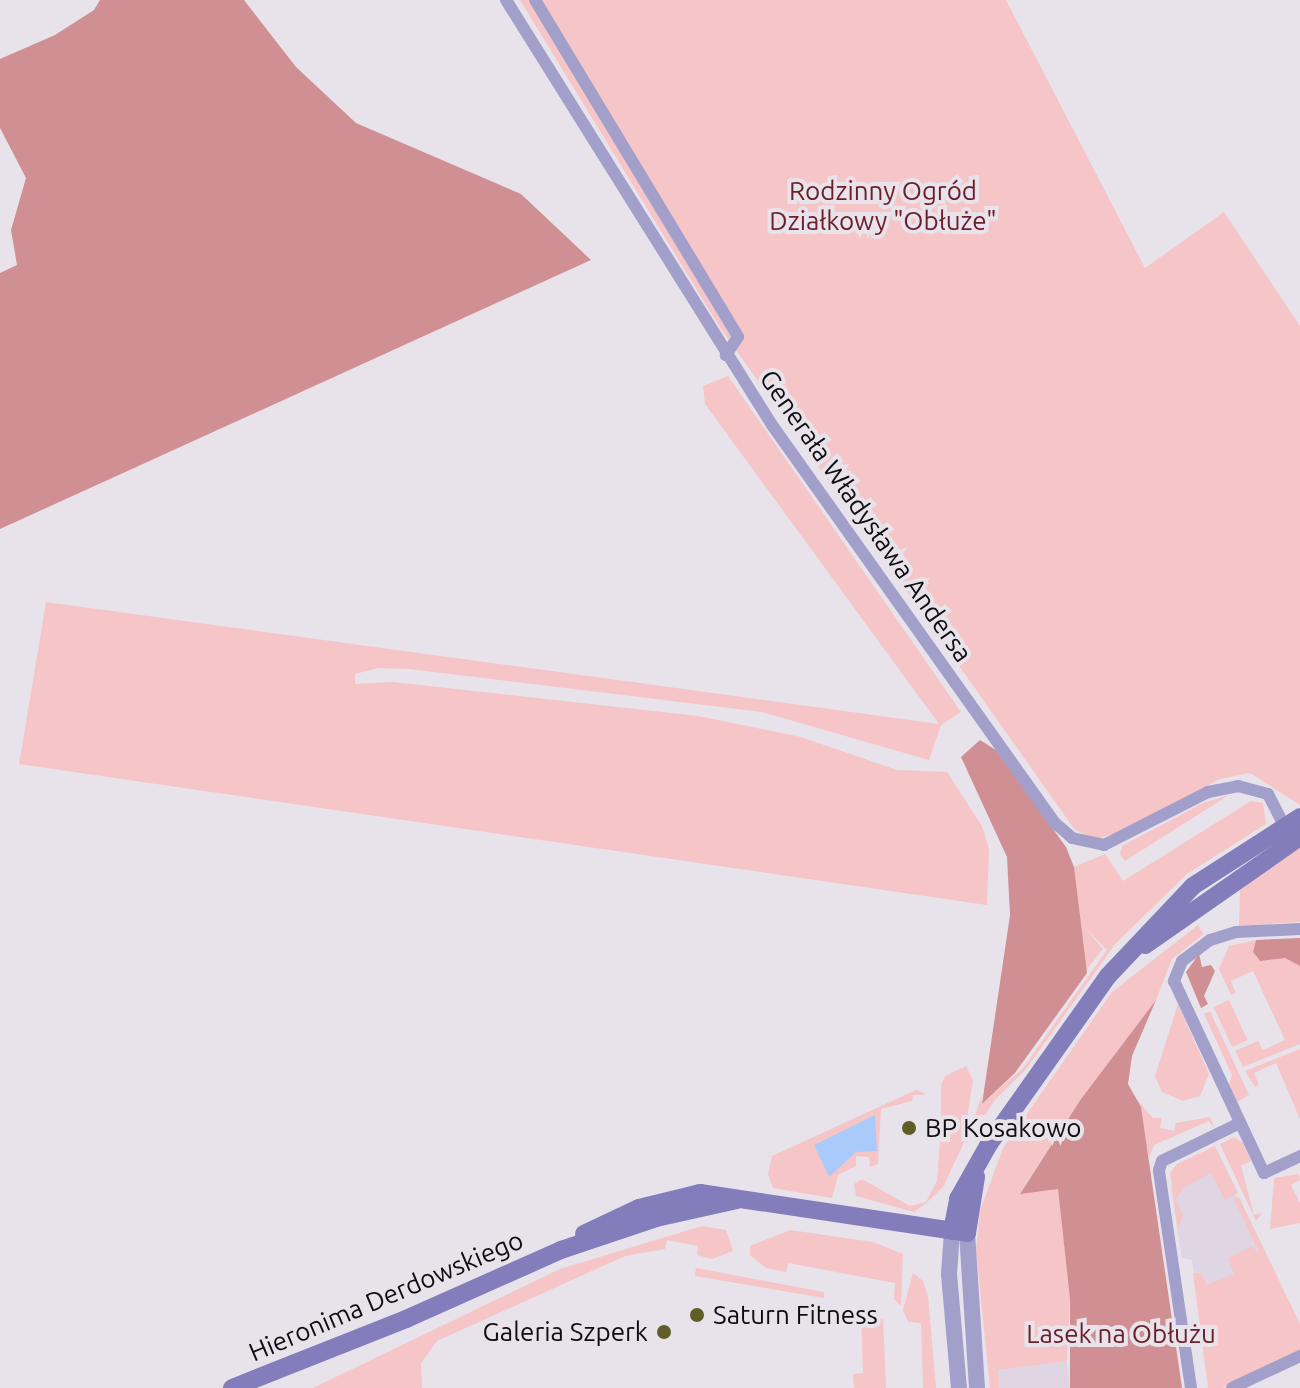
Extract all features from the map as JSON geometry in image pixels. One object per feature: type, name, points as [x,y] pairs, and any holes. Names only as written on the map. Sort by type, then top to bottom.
[{"type":"main road","points":[[960,1232],[977,1170],[1030,1084],[1096,991],[1128,955],[1193,915],[1295,830]]},
{"type":"main road","name":"Hieronima Derdowskiego","points":[[232,1388],[561,1250],[594,1227],[650,1205],[700,1193],[960,1232]]},
{"type":"street","name":"Generała Władysława Andersa","points":[[506,0],[726,355],[1065,833],[1104,845],[1208,792],[1238,786],[1268,794],[1295,830]]},
{"type":"street","points":[[535,0],[738,337],[726,355]]},
{"type":"street","points":[[1300,929],[1236,932],[1210,940],[1182,961],[1174,981],[1264,1173],[1300,1156]]},
{"type":"street","points":[[1191,1388],[1159,1170],[1162,1161],[1240,1123]]},
{"type":"street","points":[[959,1388],[949,1274],[960,1232]]},
{"type":"street","points":[[960,1232],[977,1388]]},
{"type":"street","points":[[1232,1388],[1300,1356]]},
{"type":"shaded area","points":[[1221,1163],[1300,1329],[1208,1383],[1192,1260],[1182,1258],[1171,1190]]},
{"type":"shaded area","points":[[1067,1361],[1070,1388],[999,1388],[997,1370]]},
{"type":"green space","points":[[100,0],[244,0],[296,67],[356,123],[521,194],[591,260],[0,529],[0,273],[17,265],[11,230],[26,178],[0,128],[0,59],[55,35],[94,10]]},
{"type":"green space","name":"Rodzinny Ogród Działkowy \"Obłuże\"","points":[[520,0],[1006,0],[1145,268],[1224,212],[1300,326],[1300,805],[1250,773],[1220,779],[1114,834],[1096,839],[1075,830],[719,326]]},
{"type":"green space","points":[[728,376],[961,712],[941,725],[929,760],[762,712],[409,669],[378,668],[355,674],[355,684],[393,682],[698,716],[801,737],[897,770],[947,772],[982,826],[989,849],[987,905],[19,764],[46,602],[939,724],[705,404],[703,386]]},
{"type":"green space","points":[[980,740],[996,750],[1066,847],[1074,867],[1087,973],[1015,1073],[982,1104],[1010,915],[1007,857],[961,757]]},
{"type":"green space","points":[[1229,795],[1125,861],[1120,854],[1122,846],[1203,803]]},
{"type":"green space","points":[[1251,801],[1263,803],[1266,824],[1187,874],[1116,943],[1026,1069],[995,1100],[966,1144],[981,1097],[982,1104],[1023,1068],[1107,950],[1084,927],[1103,949],[1084,973],[1074,867],[1105,854],[1123,881]]},
{"type":"green space","points":[[1300,844],[1300,922],[1239,926],[1240,890]]},
{"type":"green space","points":[[1198,925],[1204,934],[1172,959],[1156,1000],[1081,1099],[1020,1193],[1058,1188],[1070,1299],[1067,1361],[998,1370],[999,1388],[990,1388],[976,1250],[980,1211],[1003,1148],[1112,992]]},
{"type":"green space","points":[[1300,938],[1300,966],[1285,958],[1260,961],[1253,952],[1256,940]]},
{"type":"green space","points":[[1256,940],[1256,958],[1285,958],[1300,966],[1300,1044],[1243,1067],[1235,1051],[1258,1041],[1263,1050],[1285,1040],[1253,971],[1231,981],[1236,993],[1231,995],[1219,969],[1229,946]]},
{"type":"green space","points":[[1199,954],[1202,967],[1211,965],[1215,971],[1204,996],[1208,1004],[1201,1008],[1186,972]]},
{"type":"green space","name":"Lasek na Obłużu","points":[[1156,1000],[1132,1056],[1128,1084],[1141,1107],[1182,1388],[1070,1388],[1070,1299],[1058,1189],[1020,1194],[1081,1099]]},
{"type":"green space","points":[[1229,1000],[1248,1040],[1232,1047],[1214,1007]]},
{"type":"green space","points":[[1178,1004],[1209,1074],[1200,1096],[1183,1101],[1162,1092],[1155,1076]]},
{"type":"green space","points":[[1210,1011],[1249,1095],[1237,1102],[1229,1085],[1232,1075],[1204,1014]]},
{"type":"green space","points":[[1300,1049],[1300,1119],[1276,1063],[1254,1073],[1259,1085],[1255,1087],[1245,1071]]},
{"type":"green space","points":[[966,1066],[973,1080],[963,1145],[943,1187],[924,1205],[914,1212],[856,1196],[854,1184],[862,1179],[910,1206],[926,1202],[937,1181],[940,1142],[950,1142],[951,1118],[941,1117],[941,1085],[945,1076]]},
{"type":"green space","points":[[916,1090],[924,1093],[926,1102],[924,1095],[913,1095],[912,1101],[881,1109],[878,1164],[870,1167],[869,1157],[856,1156],[856,1166],[838,1175],[832,1198],[773,1188],[768,1174],[772,1156]]},
{"type":"green space","points":[[1137,1100],[1153,1118],[1162,1118],[1160,1128],[1174,1131],[1176,1123],[1210,1117],[1215,1129],[1209,1121],[1154,1145],[1149,1158]]},
{"type":"green space","points":[[1234,1137],[1243,1143],[1251,1161],[1241,1166],[1254,1215],[1262,1213],[1256,1221],[1220,1144]]},
{"type":"green space","points":[[1215,1146],[1238,1193],[1225,1200],[1211,1173],[1186,1186],[1176,1199],[1183,1216],[1178,1230],[1170,1173],[1177,1164]]},
{"type":"green space","points":[[1299,1174],[1300,1180],[1291,1185],[1300,1203],[1300,1223],[1270,1229],[1274,1178]]},
{"type":"green space","points":[[1239,1197],[1300,1324],[1300,1351],[1222,1388],[1208,1388],[1193,1273],[1201,1273],[1207,1285],[1234,1274],[1228,1258],[1252,1246],[1260,1255],[1234,1199]]},
{"type":"green space","points":[[702,1226],[726,1230],[733,1251],[712,1259],[697,1255],[698,1246],[667,1240],[665,1249],[625,1256],[437,1341],[421,1363],[422,1388],[313,1388],[560,1269]]},
{"type":"green space","points":[[790,1230],[873,1242],[903,1254],[901,1306],[894,1299],[895,1283],[788,1263],[786,1272],[766,1268],[750,1255],[750,1246]]},
{"type":"green space","points":[[696,1268],[824,1292],[824,1298],[695,1276]]},
{"type":"green space","points":[[913,1273],[923,1281],[928,1296],[936,1388],[923,1388],[921,1323],[908,1322],[903,1310]]},
{"type":"green space","points":[[861,1313],[883,1319],[886,1388],[854,1388],[853,1374],[863,1373]]},
{"type":"water","points":[[875,1115],[877,1151],[856,1152],[829,1177],[814,1145]]},
{"type":"place","name":"BP Kosakowo","points":[[909,1128]]},
{"type":"place","name":"Saturn Fitness","points":[[697,1315]]},
{"type":"place","name":"Galeria Szperk","points":[[664,1332]]}]
